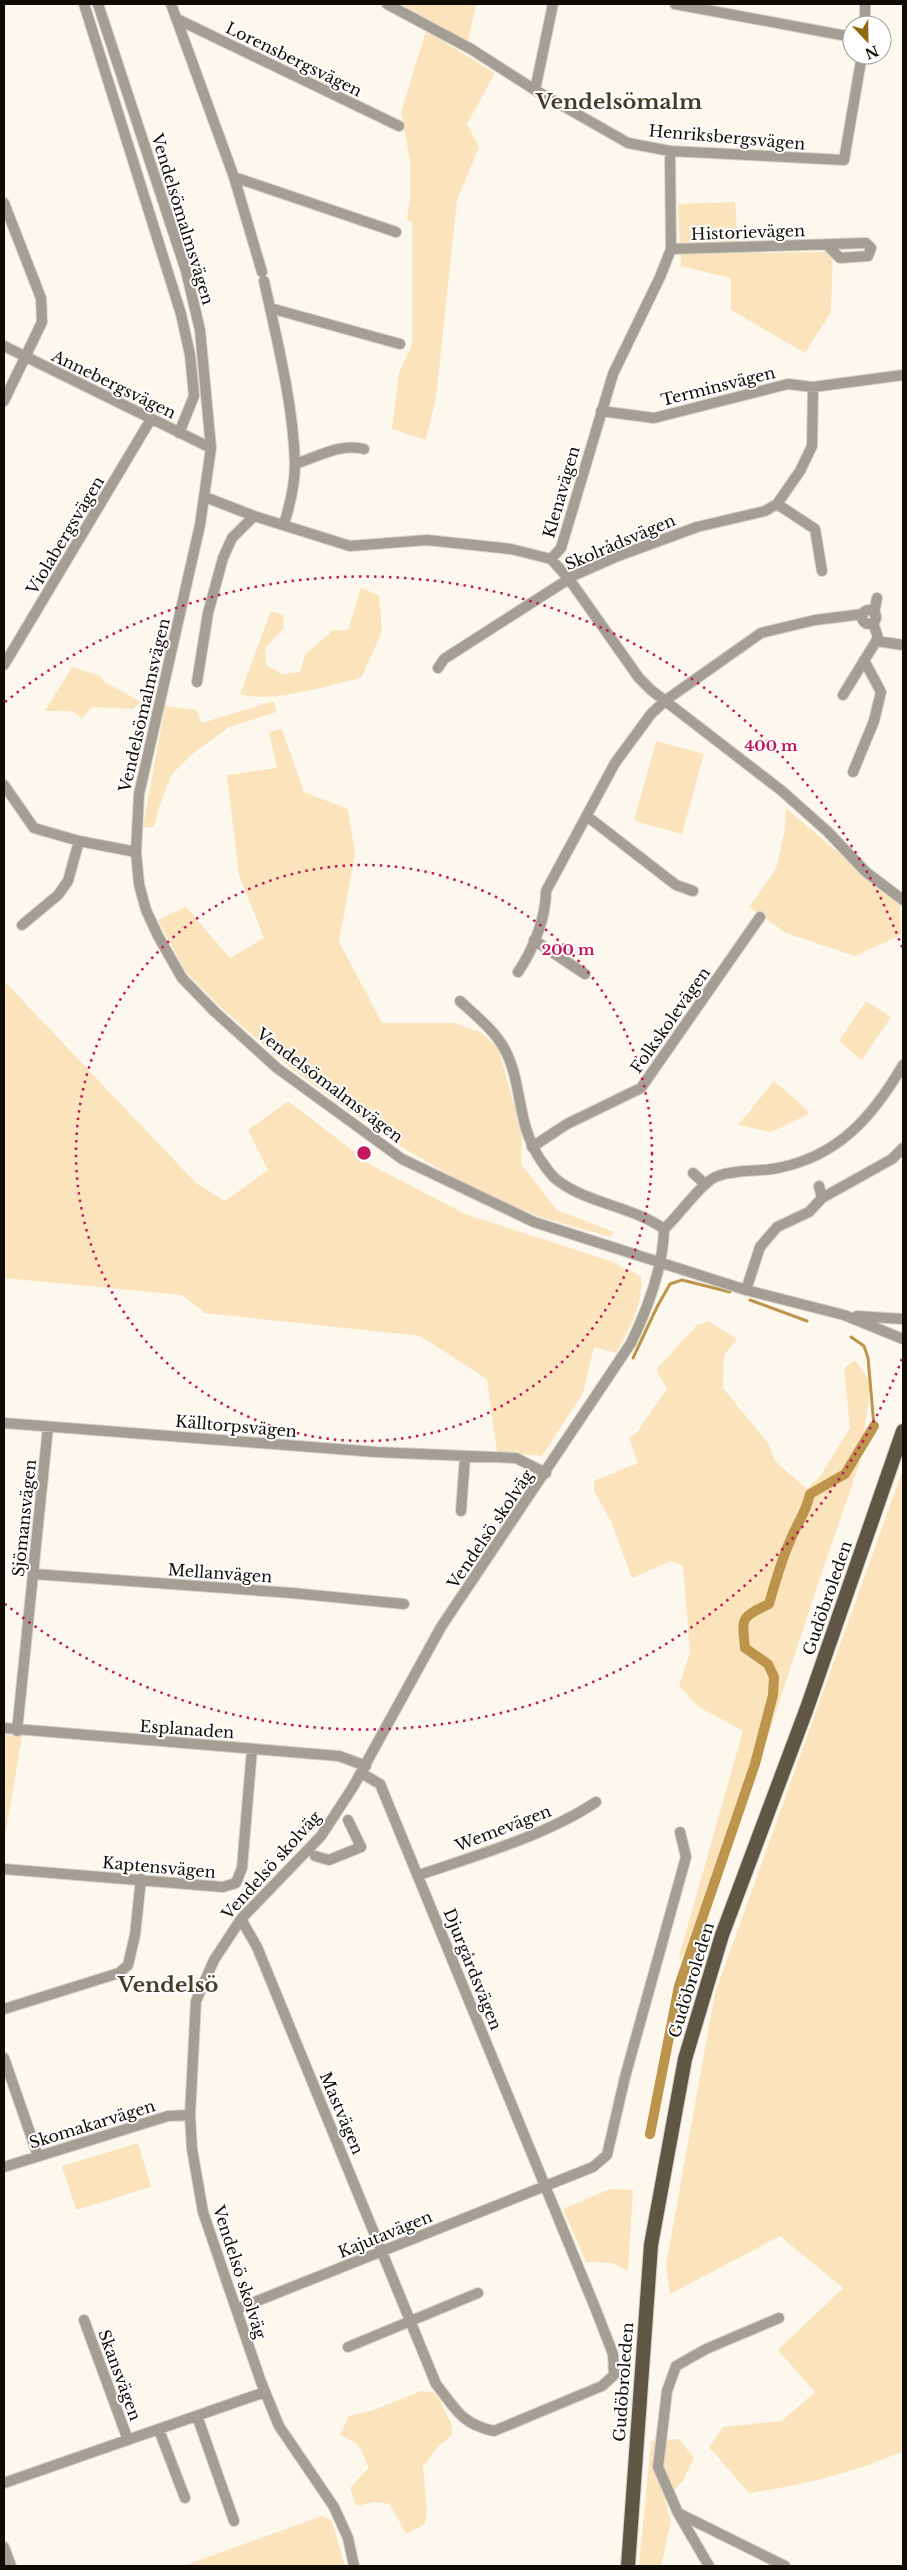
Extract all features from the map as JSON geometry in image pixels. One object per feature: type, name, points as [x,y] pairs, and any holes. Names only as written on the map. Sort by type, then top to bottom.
[{"type":"main road","name":"Gudöbroleden","points":[[628,2566],[650,2245],[685,2059],[722,1935],[807,1708],[903,1431]]},
{"type":"street","points":[[84,4],[181,314],[190,355],[194,396],[179,432]]},
{"type":"street","name":"Vendelsömalmsvägen","points":[[98,4],[186,271],[200,330],[211,448],[205,497],[139,794],[136,852],[146,910],[158,936],[182,978],[214,1011],[277,1068],[402,1159],[534,1222],[746,1290],[844,1315],[903,1339]]},
{"type":"street","points":[[171,4],[234,177],[263,276],[270,308],[288,402],[295,464],[290,500],[284,524]]},
{"type":"street","name":"Henriksbergsvägen","points":[[387,4],[471,49],[535,90],[628,143],[670,151],[844,160],[860,65]]},
{"type":"street","points":[[535,90],[553,4]]},
{"type":"street","points":[[675,4],[842,36]]},
{"type":"street","name":"Lorensbergsvägen","points":[[177,19],[399,126]]},
{"type":"street","name":"Klenavägen","points":[[205,497],[254,516],[350,546],[427,540],[511,549],[552,559],[561,548],[613,374],[660,277],[671,249],[670,151]]},
{"type":"street","points":[[234,177],[396,232]]},
{"type":"street","points":[[4,203],[41,298],[42,322],[4,401]]},
{"type":"street","name":"Historievägen","points":[[671,249],[826,244]]},
{"type":"street","points":[[270,308],[400,344]]},
{"type":"street","name":"Annebergsvägen","points":[[4,346],[211,448]]},
{"type":"street","name":"Terminsvägen","points":[[601,410],[654,418],[788,384],[813,387],[903,375]]},
{"type":"street","points":[[813,387],[812,446],[800,471],[777,504],[815,529],[822,571]]},
{"type":"street","name":"Violabergsvägen","points":[[4,666],[151,419]]},
{"type":"street","points":[[295,464],[350,446],[364,449]]},
{"type":"street","name":"Skolrådsvägen","points":[[438,668],[444,659],[569,579],[618,556],[697,527],[765,511],[777,504]]},
{"type":"street","points":[[197,682],[208,613],[224,558],[232,538],[254,516]]},
{"type":"street","points":[[552,559],[569,579],[639,678],[782,791],[828,832],[866,872],[903,900]]},
{"type":"street","points":[[843,696],[878,638],[874,617],[877,598]]},
{"type":"street","points":[[518,972],[532,952],[546,903],[546,891],[588,817],[615,764],[651,714],[666,700],[761,633],[814,620],[863,614],[868,610],[874,617]]},
{"type":"street","points":[[876,641],[903,645]]},
{"type":"street","points":[[853,772],[874,721],[881,692],[864,660]]},
{"type":"street","points":[[4,785],[34,828],[79,841],[136,852]]},
{"type":"street","points":[[588,817],[676,885],[693,891]]},
{"type":"street","points":[[22,925],[58,895],[68,881],[79,841]]},
{"type":"street","name":"Folkskolevägen","points":[[532,1147],[567,1124],[641,1088],[760,917]]},
{"type":"street","points":[[534,940],[585,974]]},
{"type":"street","points":[[460,1001],[504,1048],[511,1064],[522,1118],[532,1147],[556,1180],[582,1193],[649,1218],[664,1229],[705,1184],[718,1176],[796,1164],[833,1146],[870,1115],[903,1065]]},
{"type":"street","points":[[746,1290],[760,1247],[777,1227],[809,1212],[822,1198],[892,1159],[903,1148]]},
{"type":"street","points":[[693,1173],[705,1184]]},
{"type":"street","points":[[819,1186],[822,1198]]},
{"type":"street","name":"Vendelsö skolväg","points":[[354,2566],[348,2538],[334,2507],[279,2426],[265,2392],[241,2307],[203,2212],[192,2149],[190,2115],[196,2001],[214,1960],[241,1919],[321,1836],[363,1770],[441,1628],[631,1343],[644,1316],[664,1250],[664,1229]]},
{"type":"street","name":"Vendelsömalmsvägen","points":[[844,1315],[903,1319]]},
{"type":"street","name":"Källtorpsvägen","points":[[4,1423],[465,1457],[516,1458],[546,1473]]},
{"type":"street","name":"Sjömansvägen","points":[[17,1731],[48,1427]]},
{"type":"street","points":[[462,1511],[465,1457]]},
{"type":"street","name":"Mellanvägen","points":[[34,1574],[292,1593],[404,1604]]},
{"type":"street","name":"Esplanaden","points":[[4,1728],[17,1731],[339,1756],[363,1770]]},
{"type":"street","name":"Kaptensvägen","points":[[4,1869],[223,1887],[236,1883],[242,1868],[252,1749]]},
{"type":"street","name":"Djurgårdsvägen","points":[[363,1770],[380,1784],[419,1875],[613,2354]]},
{"type":"street","name":"Wemevägen","points":[[419,1875],[550,1826],[576,1815],[596,1802]]},
{"type":"street","points":[[315,1856],[329,1860],[361,1847],[348,1820]]},
{"type":"street","points":[[544,2186],[593,2167],[607,2155],[625,2077],[686,1857],[680,1832]]},
{"type":"street","points":[[4,2009],[119,1973],[128,1965],[135,1935],[141,1880]]},
{"type":"street","name":"Mastvägen","points":[[241,1919],[257,1947],[383,2250],[436,2384],[462,2417],[475,2427],[494,2431],[602,2386],[614,2375],[613,2354]]},
{"type":"street","points":[[4,2058],[38,2156]]},
{"type":"street","name":"Skomakarvägen","points":[[4,2168],[168,2116],[190,2115]]},
{"type":"street","name":"Kajutavägen","points":[[241,2307],[544,2186]]},
{"type":"street","points":[[348,2347],[478,2293]]},
{"type":"street","points":[[709,2566],[678,2513],[658,2467],[667,2392],[676,2366],[706,2348],[779,2318]]},
{"type":"street","name":"Skansvägen","points":[[84,2320],[128,2440]]},
{"type":"street","name":"Skansvägen","points":[[4,2483],[265,2392]]},
{"type":"street","points":[[197,2416],[234,2521]]},
{"type":"street","name":"Skansvägen","points":[[159,2430],[185,2498]]},
{"type":"street","points":[[678,2513],[785,2566]]},
{"type":"street","points":[[4,2546],[11,2566]]},
{"type":"shaded area","points":[[401,4],[476,4],[468,42]]},
{"type":"shaded area","points":[[426,31],[495,73],[467,124],[479,147],[457,200],[436,398],[426,440],[392,429],[399,373],[412,344],[412,222],[407,220],[410,199],[410,161],[401,112]]},
{"type":"shaded area","points":[[735,202],[739,253],[833,252],[831,312],[805,353],[731,310],[731,278],[681,266],[678,204]]},
{"type":"shaded area","points":[[361,588],[379,595],[382,632],[361,678],[283,695],[267,697],[240,694],[271,611],[283,615],[284,628],[265,648],[266,665],[282,674],[300,672],[305,655],[333,630],[348,630]]},
{"type":"shaded area","points":[[72,667],[100,676],[105,682],[141,702],[133,709],[92,707],[82,719],[73,711],[45,711]]},
{"type":"shaded area","points":[[274,701],[276,712],[229,727],[191,755],[172,774],[160,804],[154,827],[143,827],[165,706],[196,710],[202,723]]},
{"type":"shaded area","points":[[282,729],[304,792],[348,809],[355,854],[339,942],[382,1023],[454,1023],[480,1032],[498,1047],[522,1133],[521,1164],[557,1210],[614,1232],[610,1237],[540,1217],[471,1188],[392,1141],[293,1070],[218,1005],[185,971],[158,920],[186,907],[230,958],[264,938],[239,875],[227,775],[277,768],[269,732]]},
{"type":"shaded area","points":[[656,741],[704,754],[682,834],[634,821]]},
{"type":"shaded area","points":[[786,808],[900,905],[901,935],[855,956],[786,933],[749,907],[776,869],[785,829]]},
{"type":"shaded area","points":[[4,981],[196,1183],[225,1201],[268,1170],[248,1130],[288,1101],[373,1166],[465,1214],[610,1261],[641,1276],[638,1306],[616,1353],[594,1347],[583,1393],[542,1456],[497,1452],[487,1379],[420,1336],[205,1313],[182,1295],[4,1278]]},
{"type":"shaded area","points":[[866,1001],[891,1017],[862,1060],[839,1041]]},
{"type":"shaded area","points":[[774,1081],[805,1108],[809,1114],[771,1132],[738,1125]]},
{"type":"shaded area","points":[[708,1321],[737,1339],[724,1355],[723,1388],[768,1443],[775,1461],[807,1489],[821,1475],[850,1428],[844,1368],[855,1360],[871,1383],[860,1462],[702,1937],[678,1960],[743,1731],[699,1707],[679,1686],[690,1652],[683,1566],[671,1561],[632,1578],[611,1521],[594,1491],[594,1481],[638,1463],[629,1438],[637,1432],[667,1389],[656,1370],[696,1326]]},
{"type":"shaded area","points":[[903,1469],[903,2451],[866,2466],[828,2477],[749,2493],[709,2447],[723,2427],[782,2421],[815,2392],[778,2350],[843,2288],[780,2236],[670,2294],[666,2265],[715,1993]]},
{"type":"shaded area","points":[[4,1735],[22,1736],[6,1831],[4,1831]]},
{"type":"shaded area","points":[[138,2143],[151,2187],[76,2210],[62,2166]]},
{"type":"shaded area","points":[[610,2189],[633,2190],[628,2271],[612,2263],[586,2262],[563,2209]]},
{"type":"shaded area","points":[[421,2391],[436,2393],[452,2425],[452,2435],[437,2448],[423,2467],[427,2511],[425,2524],[406,2534],[390,2504],[375,2502],[356,2506],[350,2488],[369,2467],[357,2443],[340,2435],[349,2416],[374,2410]]},
{"type":"shaded area","points":[[679,2439],[694,2458],[683,2481],[665,2499],[671,2522],[661,2566],[639,2566],[651,2441]]},
{"type":"shaded area","points":[[322,2516],[332,2521],[345,2566],[183,2566]]},
{"type":"waterway","points":[[633,1358],[670,1284],[682,1280],[730,1292]]},
{"type":"waterway","points":[[750,1300],[807,1321]]},
{"type":"waterway","points":[[851,1337],[864,1346],[868,1358],[874,1426]]},
{"type":"waterway","points":[[650,2134],[679,1986],[755,1764],[773,1695],[774,1677],[768,1664],[745,1648],[743,1630],[745,1620],[753,1612],[769,1604],[778,1572],[810,1494],[845,1474],[874,1426]]},
{"type":"district","name":"Vendelsömalm","points":[[619,102]]},
{"type":"district","name":"Vendelsö","points":[[168,1985]]}]
